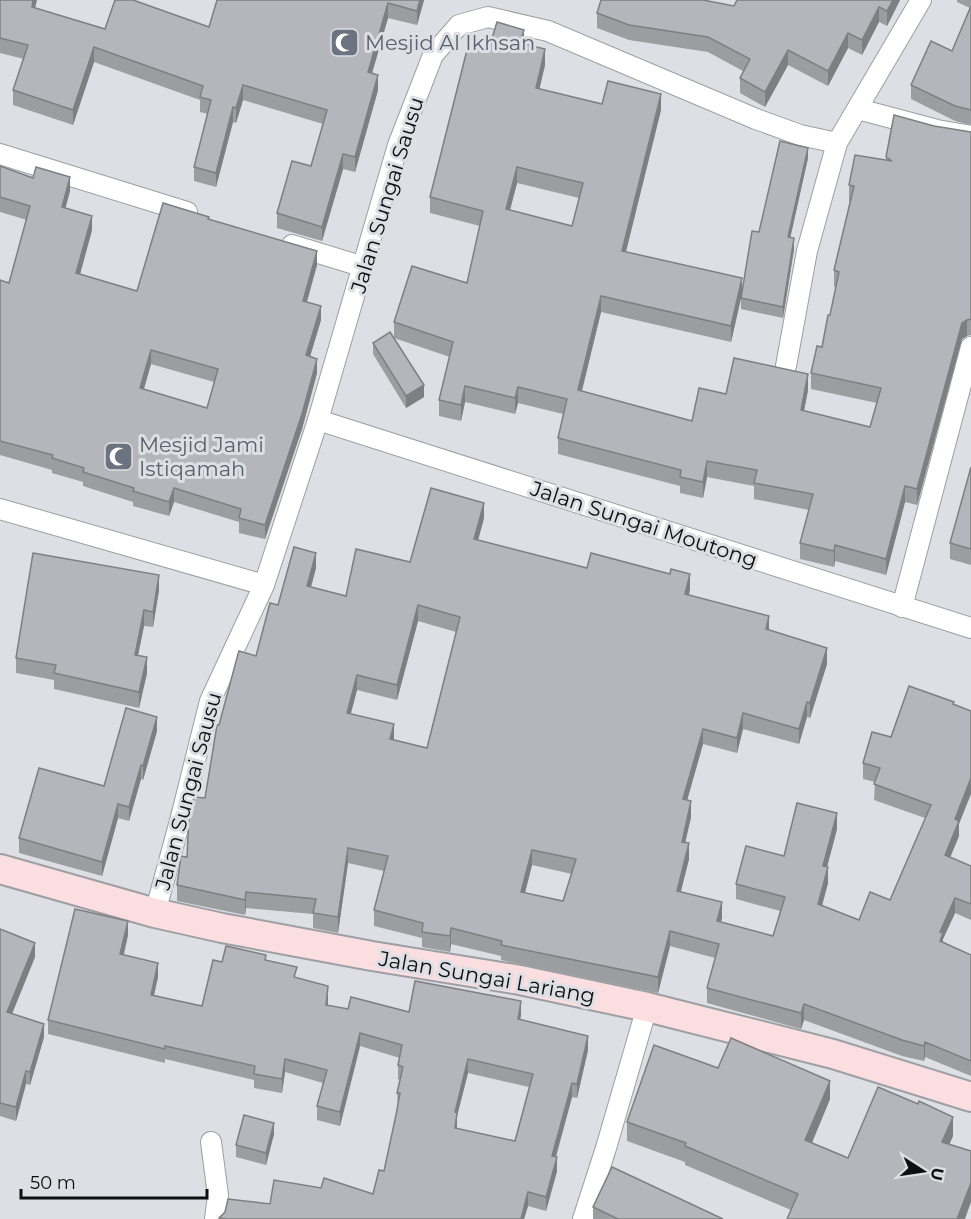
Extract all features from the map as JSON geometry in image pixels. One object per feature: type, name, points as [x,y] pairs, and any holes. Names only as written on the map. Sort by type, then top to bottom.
[{"type":"street","points":[[786,366],[807,251],[837,144],[921,0]]},
{"type":"street","name":"Jalan Sungai Sausu","points":[[155,913],[182,817],[210,701],[264,585],[318,420],[398,145],[433,55],[459,25],[488,17],[548,31],[756,119],[800,135],[837,144]]},
{"type":"street","points":[[858,109],[928,128],[971,136]]},
{"type":"street","points":[[0,154],[205,218]]},
{"type":"street","points":[[273,239],[364,267]]},
{"type":"street","points":[[902,607],[971,347]]},
{"type":"street","name":"Jalan Sungai Moutong","points":[[318,420],[971,628]]},
{"type":"street","points":[[0,509],[264,585]]},
{"type":"street","name":"Jalan Sungai Lariang","points":[[0,869],[155,913],[222,928],[520,980],[647,1007],[833,1054],[971,1097]]},
{"type":"street","points":[[583,1219],[647,1007]]},
{"type":"street","points":[[212,1142],[218,1195],[215,1219]]},
{"type":"building","points":[[0,0],[33,0],[32,7],[105,29],[115,0],[133,0],[209,27],[217,0],[420,0],[417,11],[388,3],[368,72],[378,75],[355,157],[343,154],[322,227],[277,213],[292,161],[311,166],[327,110],[243,85],[236,108],[233,107],[216,173],[194,167],[211,100],[200,97],[203,86],[94,47],[73,110],[13,90],[28,45],[0,38]]},
{"type":"building","points":[[601,0],[703,0],[734,6],[737,0],[893,0],[887,11],[879,7],[862,40],[848,33],[828,71],[788,50],[765,92],[740,78],[750,59],[708,37],[629,25],[597,13]]},
{"type":"building","points":[[971,6],[971,110],[955,106],[911,85],[931,41],[952,51]]},
{"type":"building","points":[[497,22],[524,30],[520,43],[545,49],[536,88],[602,104],[608,81],[661,94],[622,251],[742,278],[731,326],[601,296],[578,390],[692,421],[699,388],[726,394],[734,358],[808,374],[801,410],[870,427],[881,388],[811,373],[817,346],[822,347],[839,272],[834,270],[854,186],[849,185],[855,155],[892,161],[886,157],[894,115],[934,126],[971,132],[971,319],[962,323],[917,489],[905,486],[886,559],[835,545],[834,551],[800,543],[813,494],[754,483],[757,470],[707,461],[703,482],[680,477],[681,470],[558,438],[567,399],[518,387],[515,398],[465,386],[461,405],[439,400],[453,342],[394,322],[412,266],[467,283],[483,211],[430,197],[468,46],[488,51]],"holes":[[[517,167],[583,183],[572,226],[506,209]]]},
{"type":"building","points":[[780,141],[808,148],[788,237],[794,238],[783,307],[741,298],[752,231],[759,232]]},
{"type":"building","points":[[0,166],[33,178],[36,167],[70,177],[62,207],[92,216],[76,273],[137,291],[163,203],[209,217],[208,219],[317,251],[303,301],[321,306],[306,355],[317,359],[302,414],[265,525],[239,518],[241,509],[174,488],[169,502],[83,472],[84,468],[52,458],[53,455],[0,441],[0,280],[9,283],[30,206],[0,197]],"holes":[[[151,350],[218,369],[207,408],[140,388]]]},
{"type":"building","points":[[390,332],[424,385],[406,396],[373,343]]},
{"type":"building","points":[[971,467],[971,549],[950,543]]},
{"type":"building","points":[[431,488],[484,503],[474,539],[587,568],[591,553],[670,574],[671,569],[690,574],[685,594],[769,616],[766,629],[827,648],[810,703],[807,702],[799,729],[743,713],[737,738],[703,729],[683,799],[691,801],[682,842],[689,843],[677,891],[722,902],[717,921],[773,936],[785,897],[736,884],[746,846],[784,856],[797,803],[837,813],[823,866],[828,867],[818,904],[859,920],[870,892],[890,900],[931,805],[874,784],[880,768],[863,763],[872,732],[891,737],[909,686],[954,702],[953,704],[971,711],[971,778],[955,819],[959,821],[945,855],[971,866],[971,904],[955,898],[940,932],[943,933],[940,941],[971,955],[971,1061],[925,1042],[924,1046],[902,1040],[804,1004],[801,1013],[707,988],[719,944],[670,931],[658,977],[501,945],[502,941],[451,928],[450,936],[422,932],[423,923],[374,910],[388,856],[348,848],[338,917],[313,913],[316,899],[246,892],[245,900],[177,885],[181,856],[187,857],[189,817],[194,797],[205,798],[217,725],[219,725],[239,651],[256,656],[270,603],[278,605],[294,547],[316,553],[307,586],[346,596],[356,549],[410,562]],"holes":[[[418,605],[460,617],[427,748],[390,739],[394,724],[347,713],[357,675],[397,685]],[[532,850],[576,859],[563,901],[521,892]]]},
{"type":"building","points":[[33,553],[159,575],[153,612],[144,610],[135,655],[147,657],[139,692],[54,673],[56,665],[16,658]]},
{"type":"building","points":[[126,708],[157,717],[129,807],[118,804],[102,862],[19,838],[39,768],[104,786]]},
{"type":"building","points":[[75,909],[128,921],[120,954],[158,963],[151,995],[202,1006],[213,960],[222,962],[226,946],[266,955],[265,960],[297,967],[294,977],[328,986],[326,1005],[348,1009],[351,997],[409,1012],[415,981],[521,1001],[518,1019],[588,1036],[577,1084],[572,1083],[552,1156],[557,1157],[546,1197],[528,1192],[521,1219],[226,1219],[219,1218],[225,1212],[228,1199],[270,1204],[274,1180],[321,1188],[324,1178],[373,1194],[379,1170],[384,1171],[396,1115],[400,1093],[397,1093],[403,1067],[398,1065],[402,1045],[360,1033],[340,1112],[317,1106],[327,1070],[285,1059],[282,1079],[254,1074],[255,1066],[165,1046],[165,1049],[48,1020]],"holes":[[[468,1059],[533,1074],[515,1141],[455,1128],[457,1113],[455,1112]]]},
{"type":"building","points":[[0,929],[35,943],[7,1012],[44,1024],[30,1072],[26,1071],[16,1107],[0,1103]]},
{"type":"building","points":[[731,1038],[830,1081],[805,1140],[848,1158],[878,1087],[918,1104],[919,1101],[953,1117],[942,1142],[971,1151],[971,1183],[957,1219],[787,1219],[798,1194],[685,1146],[686,1143],[627,1122],[654,1045],[718,1068]]},
{"type":"building","points":[[244,1115],[274,1123],[266,1153],[236,1145]]},
{"type":"building","points":[[612,1167],[723,1219],[618,1219],[593,1207]]},
{"type":"place","name":"Mesjid Al Ikhsan","points":[[344,42]]},
{"type":"place","name":"Mesjid Jami Istiqamah","points":[[118,456]]}]
